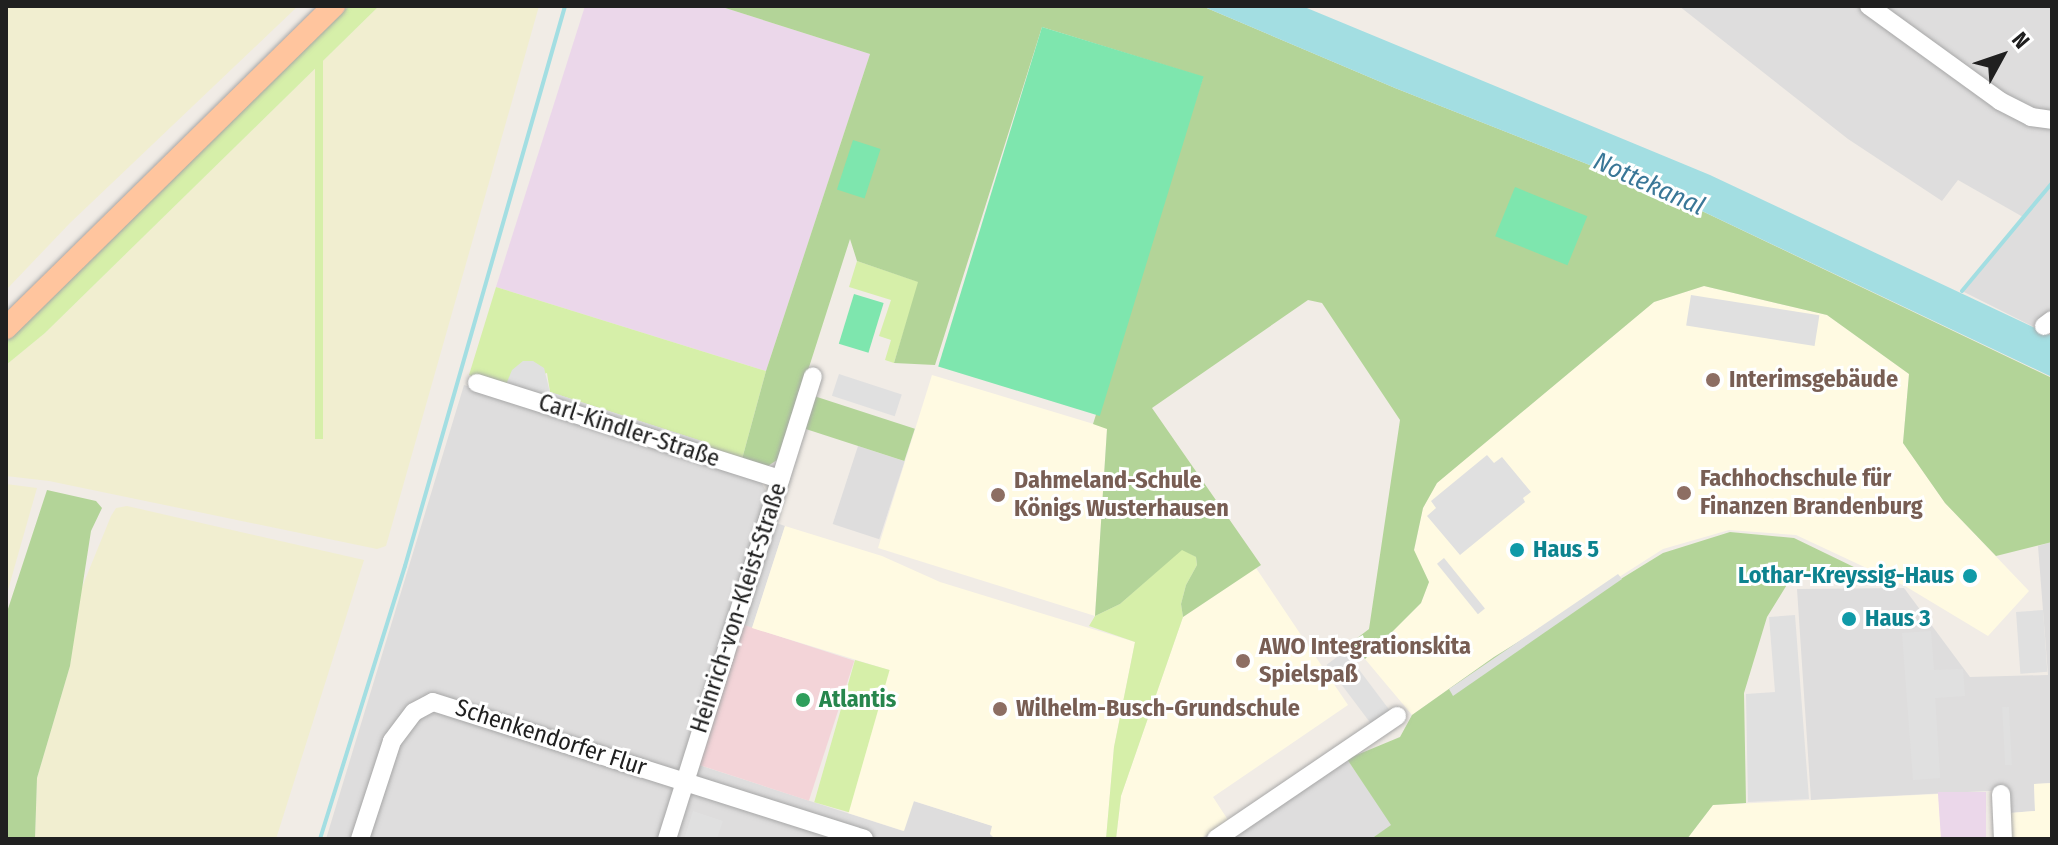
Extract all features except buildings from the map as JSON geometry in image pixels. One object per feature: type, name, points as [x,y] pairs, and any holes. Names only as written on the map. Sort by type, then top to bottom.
[{"type":"main road","points":[[6,328],[334,6]]},
{"type":"street","points":[[1869,6],[2000,101],[2031,117],[2052,120]]},
{"type":"street","name":"Heinrich-von-Kleist-Straße","points":[[667,839],[813,377]]},
{"type":"street","name":"Carl-Kindler-Straße","points":[[477,383],[780,479]]},
{"type":"street","name":"Schenkendorfer Flur","points":[[360,839],[392,741],[414,712],[428,703],[447,705],[685,781]]},
{"type":"street","points":[[1216,839],[1397,716]]},
{"type":"street","points":[[685,781],[864,839]]},
{"type":"street","points":[[2001,794],[2003,839]]},
{"type":"shaded area","points":[[6,6],[298,6],[70,223],[6,290]]},
{"type":"shaded area","points":[[379,6],[539,6],[386,546],[377,549],[49,481],[6,476],[6,365],[45,333]]},
{"type":"shaded area","points":[[585,6],[719,6],[870,54],[766,371],[496,287]]},
{"type":"shaded area","points":[[1679,6],[2052,6],[2052,336],[1962,291],[2023,217],[1958,180],[1942,201],[1848,139]]},
{"type":"shaded area","name":"Fachhochschule für Finanzen Brandenburg","points":[[1704,286],[1827,315],[1909,374],[1903,443],[1945,503],[2029,591],[1988,636],[1905,586],[1796,535],[1729,530],[1663,549],[1494,657],[1412,715],[1365,659],[1421,603],[1429,582],[1414,551],[1423,508],[1437,483],[1654,302]]},
{"type":"shaded area","points":[[1691,295],[1819,315],[1815,346],[1686,326]]},
{"type":"shaded area","points":[[523,361],[533,361],[544,368],[550,392],[708,443],[709,453],[505,387],[512,370]]},
{"type":"shaded area","points":[[839,374],[902,394],[895,416],[832,396]]},
{"type":"shaded area","name":"Dahmeland-Schule Königs Wusterhausen","points":[[932,375],[1107,428],[1095,616],[878,548]]},
{"type":"shaded area","points":[[464,385],[759,478],[767,493],[759,517],[785,526],[752,628],[744,625],[699,765],[903,831],[913,801],[993,826],[995,839],[326,839]]},
{"type":"shaded area","points":[[858,446],[905,461],[879,539],[833,524]]},
{"type":"shaded area","points":[[1487,455],[1494,463],[1502,457],[1531,492],[1523,498],[1525,502],[1460,555],[1427,516],[1436,508],[1431,501]]},
{"type":"shaded area","points":[[6,484],[37,488],[6,597]]},
{"type":"shaded area","points":[[127,506],[364,560],[276,839],[35,839],[37,778],[70,666],[78,597],[111,516],[116,508]]},
{"type":"shaded area","name":"Wilhelm-Busch-Grundschule","points":[[785,526],[882,556],[940,582],[1135,642],[1114,747],[1106,839],[995,839],[990,834],[992,826],[914,801],[904,831],[848,813],[889,670],[752,628]]},
{"type":"shaded area","points":[[2052,542],[2052,783],[2034,784],[2035,811],[2010,813],[2007,790],[1811,800],[1797,589],[1904,588],[1970,677],[2048,675],[2038,546]]},
{"type":"shaded area","points":[[1444,558],[1485,609],[1478,614],[1437,564]]},
{"type":"shaded area","name":"AWO Integrationskita Spielspaß","points":[[1256,568],[1348,705],[1213,797],[1228,820],[1200,839],[1116,839],[1121,796],[1183,617]]},
{"type":"shaded area","points":[[1618,574],[1622,579],[1453,696],[1449,689]]},
{"type":"shaded area","points":[[2043,610],[2047,672],[2020,674],[2016,612]]},
{"type":"shaded area","points":[[1795,615],[1809,799],[1748,802],[1746,694],[1775,692],[1769,617]]},
{"type":"shaded area","points":[[744,625],[854,661],[809,801],[699,765]]},
{"type":"shaded area","points":[[1931,631],[1934,670],[1963,669],[1965,696],[1935,698],[1940,778],[1913,780],[1902,633]]},
{"type":"shaded area","points":[[1345,651],[1391,712],[1372,726],[1327,665]]},
{"type":"shaded area","points":[[2002,707],[2009,707],[2012,765],[2005,765]]},
{"type":"shaded area","points":[[1347,759],[1392,825],[1371,839],[1232,839]]},
{"type":"shaded area","points":[[2052,783],[2052,839],[2012,839],[2010,813],[2035,811],[2034,784]]},
{"type":"shaded area","points":[[1938,792],[1986,792],[1986,839],[1938,839]]},
{"type":"shaded area","points":[[1938,794],[1941,839],[1687,839],[1713,805]]},
{"type":"shaded area","points":[[693,811],[723,821],[717,839],[684,839]]},
{"type":"green space","points":[[315,6],[323,6],[323,439],[315,439]]},
{"type":"green space","points":[[349,6],[379,6],[45,333],[6,365],[6,342]]},
{"type":"green space","points":[[719,6],[1202,6],[1395,88],[1683,202],[2052,378],[2052,542],[1996,556],[1945,503],[1903,443],[1909,374],[1827,315],[1704,286],[1654,302],[1437,483],[1423,508],[1414,550],[1429,582],[1421,603],[1365,659],[1352,642],[1369,629],[1400,420],[1322,303],[1308,300],[1152,408],[1261,565],[1183,617],[1181,604],[1186,585],[1197,565],[1196,557],[1182,550],[1120,604],[1095,616],[1107,429],[1093,424],[1203,77],[1042,27],[935,365],[894,363],[918,282],[857,261],[850,239],[780,458],[768,466],[741,463],[766,371],[870,54]]},
{"type":"green space","points":[[1042,27],[1204,76],[1100,416],[938,366]]},
{"type":"green space","points":[[853,140],[881,149],[865,198],[837,189]]},
{"type":"green space","points":[[1515,187],[1587,216],[1567,265],[1495,236]]},
{"type":"green space","points":[[857,261],[919,282],[894,363],[885,360],[891,340],[879,336],[891,300],[849,287]]},
{"type":"green space","points":[[496,287],[766,371],[741,463],[709,453],[707,443],[550,392],[547,373],[505,387],[469,375]]},
{"type":"green space","points":[[854,294],[884,303],[868,353],[839,344]]},
{"type":"green space","points":[[814,396],[915,429],[904,461],[803,428]]},
{"type":"green space","points":[[47,490],[96,501],[102,508],[91,531],[70,666],[37,778],[35,839],[6,839],[6,615]]},
{"type":"green space","points":[[1730,532],[1794,538],[1858,569],[1788,583],[1767,617],[1744,693],[1746,803],[1713,805],[1687,839],[1371,839],[1391,825],[1347,759],[1400,737],[1412,715],[1494,657],[1663,553]]},
{"type":"green space","points":[[1182,549],[1196,557],[1197,565],[1186,585],[1181,604],[1183,617],[1121,796],[1116,839],[1106,839],[1114,747],[1135,642],[1089,626],[1095,616],[1120,604]]},
{"type":"green space","points":[[855,660],[890,670],[849,812],[814,802]]},
{"type":"water","name":"Nottekanal","points":[[1202,6],[1302,6],[1710,175],[2052,336],[2052,377],[1683,202],[1395,88]]},
{"type":"waterway","points":[[320,839],[405,566],[565,6]]},
{"type":"waterway","points":[[1962,291],[2052,183]]},
{"type":"place","name":"Interimsgebäude","points":[[1713,380]]},
{"type":"place","name":"Fachhochschule für Finanzen Brandenburg","points":[[1684,493]]},
{"type":"place","name":"Dahmeland-Schule Königs Wusterhausen","points":[[998,495]]},
{"type":"place","name":"Haus 5","points":[[1517,550]]},
{"type":"place","name":"Lothar-Kreyssig-Haus","points":[[1970,576]]},
{"type":"place","name":"Haus 3","points":[[1849,619]]},
{"type":"place","name":"AWO Integrationskita Spielspaß","points":[[1243,661]]},
{"type":"place","name":"Atlantis","points":[[803,700]]},
{"type":"place","name":"Wilhelm-Busch-Grundschule","points":[[1000,709]]}]
